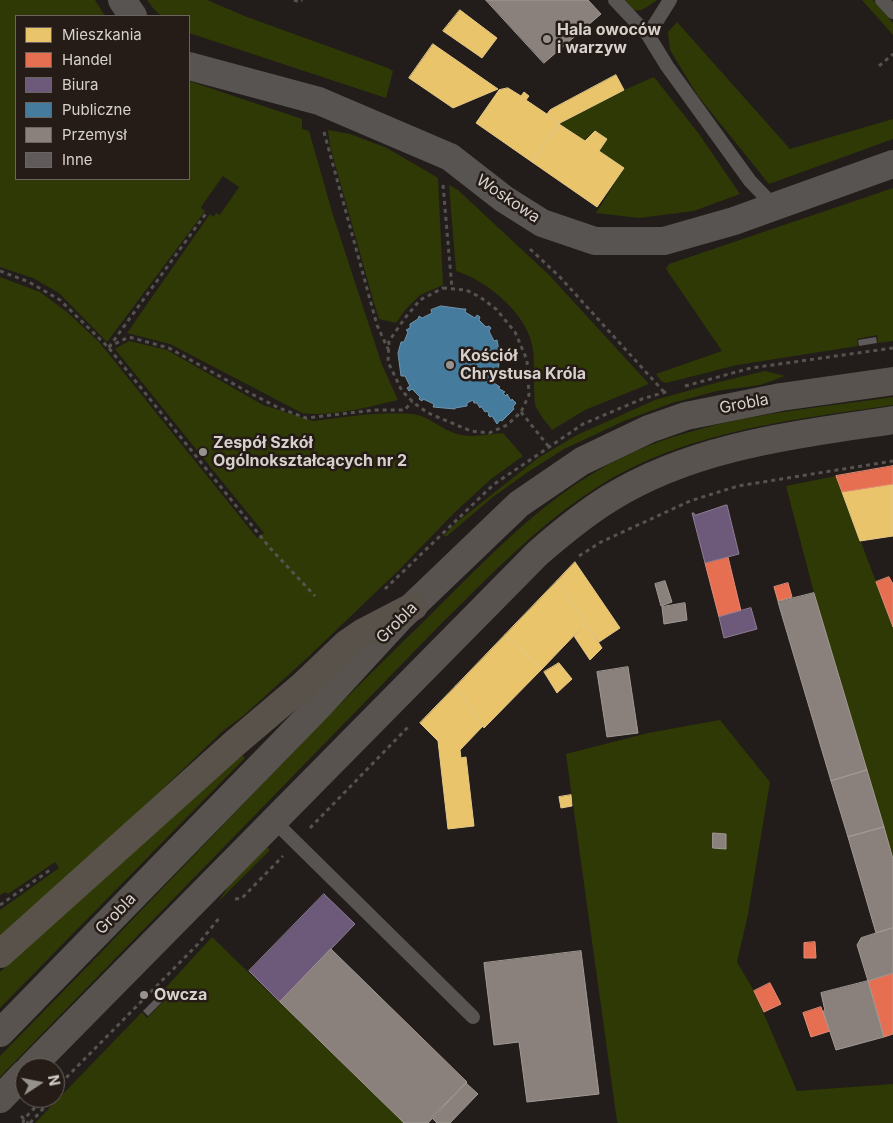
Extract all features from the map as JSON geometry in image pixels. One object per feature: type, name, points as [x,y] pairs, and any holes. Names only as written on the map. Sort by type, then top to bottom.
[{"type":"main road","name":"Grobla","points":[[0,1033],[311,714],[399,619],[519,504],[582,461],[649,429],[686,416],[781,397],[893,381]]},
{"type":"main road","points":[[40,1058],[538,553],[574,523],[611,498],[654,475],[722,450],[765,440],[893,420]]},
{"type":"main road","points":[[0,954],[235,743],[301,687],[346,644],[362,633],[414,606]]},
{"type":"main road","points":[[0,1099],[15,1083]]},
{"type":"street","points":[[122,0],[132,15]]},
{"type":"street","name":"Woskowa","points":[[190,66],[316,100],[450,157],[504,199],[542,222],[595,241],[664,240],[734,221],[893,164]]},
{"type":"lane","points":[[615,0],[648,34],[667,66],[750,181],[775,207]]},
{"type":"lane","points":[[648,34],[670,0]]},
{"type":"lane","points":[[882,0],[893,12]]},
{"type":"lane","points":[[274,820],[473,1017]]},
{"type":"path","points":[[294,0],[300,2],[302,0]]},
{"type":"path","points":[[879,66],[893,54]]},
{"type":"path","points":[[316,100],[377,325],[389,351]]},
{"type":"path","points":[[444,194],[452,289]]},
{"type":"path","points":[[108,347],[207,212]]},
{"type":"path","points":[[526,244],[559,276],[664,392]]},
{"type":"path","points":[[0,271],[29,282],[60,300],[108,347],[270,548],[315,596]]},
{"type":"path","points":[[443,288],[466,290],[480,297],[496,309],[515,332],[526,360],[529,395],[522,412],[507,425],[489,433],[471,431],[428,413],[412,401],[402,391],[388,362],[389,351],[390,341],[420,300],[443,288]]},
{"type":"path","points":[[108,347],[130,337],[169,348],[279,408],[306,418],[375,410],[405,410],[412,401]]},
{"type":"path","points":[[522,412],[549,447]]},
{"type":"path","points":[[577,558],[601,542],[690,501],[738,486],[893,461]]},
{"type":"path","points":[[235,891],[234,899],[242,898],[412,723]]},
{"type":"path","points":[[65,1080],[199,943],[222,914]]},
{"type":"path","points":[[23,1123],[24,1119],[34,1108]]},
{"type":"path","points":[[30,1123],[44,1108]]},
{"type":"green space","points":[[0,0],[95,0],[104,15],[15,15],[15,180],[190,180],[190,81],[302,119],[302,129],[309,131],[333,215],[382,365],[398,400],[326,414],[302,413],[170,344],[127,333],[210,214],[214,217],[216,213],[220,215],[239,187],[223,176],[203,204],[201,208],[205,211],[107,342],[59,293],[33,278],[0,267]]},
{"type":"green space","points":[[147,0],[207,0],[247,17],[388,68],[393,71],[386,98],[190,33],[190,15],[160,15]]},
{"type":"green space","points":[[615,0],[657,0],[641,10],[633,10]]},
{"type":"green space","points":[[862,0],[873,0],[893,23],[893,35]]},
{"type":"green space","points":[[677,22],[790,149],[893,119],[893,139],[769,184],[698,96],[670,50],[668,32]]},
{"type":"green space","points":[[654,77],[699,134],[740,194],[694,211],[639,218],[596,213],[624,168],[599,151],[607,139],[595,131],[585,141],[559,124],[624,90]]},
{"type":"green space","points":[[328,130],[350,134],[387,148],[438,178],[443,285],[420,295],[405,310],[396,323],[379,319],[330,146]]},
{"type":"green space","points":[[449,185],[458,190],[549,275],[649,384],[585,410],[552,430],[536,407],[533,350],[524,324],[505,301],[493,291],[456,271]]},
{"type":"green space","points":[[893,188],[893,341],[878,343],[877,335],[857,339],[858,346],[737,365],[666,383],[661,381],[656,374],[722,351],[666,269],[669,264]]},
{"type":"green space","name":"Zespół Szkół Ogólnokształcących nr 2","points":[[0,277],[40,292],[67,312],[99,342],[257,538],[264,533],[115,349],[129,341],[167,350],[263,405],[313,421],[376,414],[413,414],[424,417],[460,435],[472,436],[503,433],[523,456],[491,479],[454,513],[399,570],[306,659],[243,716],[224,730],[107,842],[0,937],[0,910],[59,868],[55,862],[8,894],[6,892],[0,895]]},
{"type":"green space","points":[[765,371],[785,376],[760,385],[717,391],[672,403],[624,421],[564,449],[493,497],[447,536],[443,536],[457,522],[538,458],[577,435],[655,400]]},
{"type":"green space","points":[[893,397],[893,405],[816,416],[740,431],[665,453],[630,469],[574,503],[493,572],[437,628],[18,1058],[15,1058],[15,1062],[0,1077],[0,1056],[295,750],[512,535],[563,493],[619,459],[684,433],[719,424],[788,411]]},
{"type":"green space","points":[[836,476],[893,627],[893,862],[814,593],[786,486]]},
{"type":"green space","points":[[720,720],[770,782],[748,914],[737,962],[754,991],[797,1091],[893,1084],[893,1123],[618,1123],[617,1121],[566,754],[648,733]]},
{"type":"green space","points":[[241,754],[245,758],[0,1008],[0,972]]},
{"type":"green space","points":[[267,847],[270,850],[219,901],[230,884]]},
{"type":"green space","points":[[212,937],[404,1123],[35,1123],[49,1108],[65,1108],[65,1092],[142,1012],[147,1018],[165,1000],[160,994]]},
{"type":"building: Mieszkania","points":[[460,10],[497,38],[482,58],[443,31]]},
{"type":"building: Mieszkania","points":[[433,44],[498,89],[453,108],[409,78]]},
{"type":"building: Mieszkania","points":[[616,75],[624,90],[560,123],[547,114],[550,110]]},
{"type":"building: Mieszkania","points":[[508,88],[521,96],[524,92],[529,96],[526,100],[560,123],[532,162],[476,123],[499,90]]},
{"type":"building: Mieszkania","points":[[559,124],[585,141],[595,131],[607,139],[599,151],[624,168],[597,207],[532,162]]},
{"type":"building: Mieszkania","points":[[893,484],[893,536],[860,541],[842,492]]},
{"type":"building: Mieszkania","points":[[575,562],[620,628],[599,642],[557,581]]},
{"type":"building: Mieszkania","points":[[557,581],[586,623],[542,669],[505,635]]},
{"type":"building: Mieszkania","points":[[586,623],[602,648],[590,660],[574,636]]},
{"type":"building: Mieszkania","points":[[505,635],[542,669],[484,728],[456,686]]},
{"type":"building: Mieszkania","points":[[559,663],[572,679],[557,693],[544,672]]},
{"type":"building: Mieszkania","points":[[456,686],[483,726],[460,750],[461,758],[466,757],[474,826],[448,829],[438,741],[420,723]]},
{"type":"building: Mieszkania","points":[[571,795],[572,806],[561,808],[559,797]]},
{"type":"building: Handel","points":[[893,466],[893,484],[842,492],[836,476]]},
{"type":"building: Handel","points":[[728,557],[741,611],[719,617],[705,563]]},
{"type":"building: Handel","points":[[889,577],[893,584],[893,627],[876,582]]},
{"type":"building: Handel","points":[[788,583],[792,597],[778,601],[774,587]]},
{"type":"building: Handel","points":[[815,942],[816,958],[804,958],[804,943]]},
{"type":"building: Handel","points":[[893,973],[893,1034],[884,1037],[868,981]]},
{"type":"building: Handel","points":[[770,983],[781,1004],[764,1012],[754,991]]},
{"type":"building: Handel","points":[[821,1007],[830,1031],[811,1037],[803,1013]]},
{"type":"building: Biura","points":[[727,505],[739,554],[705,563],[692,513],[695,515]]},
{"type":"building: Biura","points":[[751,608],[757,629],[724,638],[719,617]]},
{"type":"building: Biura","points":[[324,894],[355,924],[280,1002],[249,971]]},
{"type":"building: Publiczne","name":"Kościół Chrystusa Króla","points":[[441,306],[466,309],[465,312],[475,318],[477,315],[486,327],[489,326],[491,328],[489,331],[494,341],[497,340],[501,361],[499,362],[498,374],[495,374],[493,379],[494,383],[505,392],[503,393],[506,396],[507,394],[511,401],[512,399],[516,403],[513,407],[514,409],[497,424],[492,416],[488,415],[487,411],[485,412],[473,400],[467,403],[467,406],[455,409],[433,407],[434,404],[419,399],[420,397],[412,389],[409,391],[407,388],[410,386],[405,376],[401,376],[398,353],[401,342],[404,342],[408,332],[406,330],[410,328],[410,324],[418,319],[419,316],[422,318],[432,313],[431,310]]},
{"type":"building: Przemysł","name":"Hala owoców i warzyw","points":[[486,0],[588,0],[601,14],[544,63]]},
{"type":"building: Przemysł","points":[[665,581],[672,602],[661,606],[655,584]]},
{"type":"building: Przemysł","points":[[814,593],[867,770],[831,781],[778,602]]},
{"type":"building: Przemysł","points":[[685,603],[687,620],[664,624],[662,607]]},
{"type":"building: Przemysł","points":[[628,667],[638,733],[607,737],[597,672]]},
{"type":"building: Przemysł","points":[[867,770],[884,827],[848,837],[831,781]]},
{"type":"building: Przemysł","points":[[884,827],[893,859],[893,928],[876,933],[848,837]]},
{"type":"building: Przemysł","points":[[713,833],[726,834],[726,849],[713,848]]},
{"type":"building: Przemysł","points":[[893,928],[893,973],[868,981],[857,945],[861,938]]},
{"type":"building: Przemysł","points":[[331,949],[467,1082],[428,1123],[404,1123],[280,1002]]},
{"type":"building: Przemysł","points":[[581,951],[599,1094],[527,1102],[519,1042],[494,1045],[484,963]]},
{"type":"building: Przemysł","points":[[868,981],[884,1037],[836,1050],[823,1011],[825,1011],[821,993]]},
{"type":"building: Przemysł","points":[[466,1083],[478,1094],[450,1123],[437,1123],[432,1118]]},
{"type":"building: Inne","points":[[876,337],[877,343],[859,346],[858,340]]},
{"type":"building: Inne","points":[[159,995],[164,1000],[148,1016],[143,1011]]},
{"type":"place","name":"Hala owoców i warzyw","points":[[547,39]]},
{"type":"place","name":"Kościół Chrystusa Króla","points":[[450,365]]},
{"type":"place","name":"Zespół Szkół Ogólnokształcących nr 2","points":[[203,452]]},
{"type":"place","name":"Owcza","points":[[144,995]]}]
